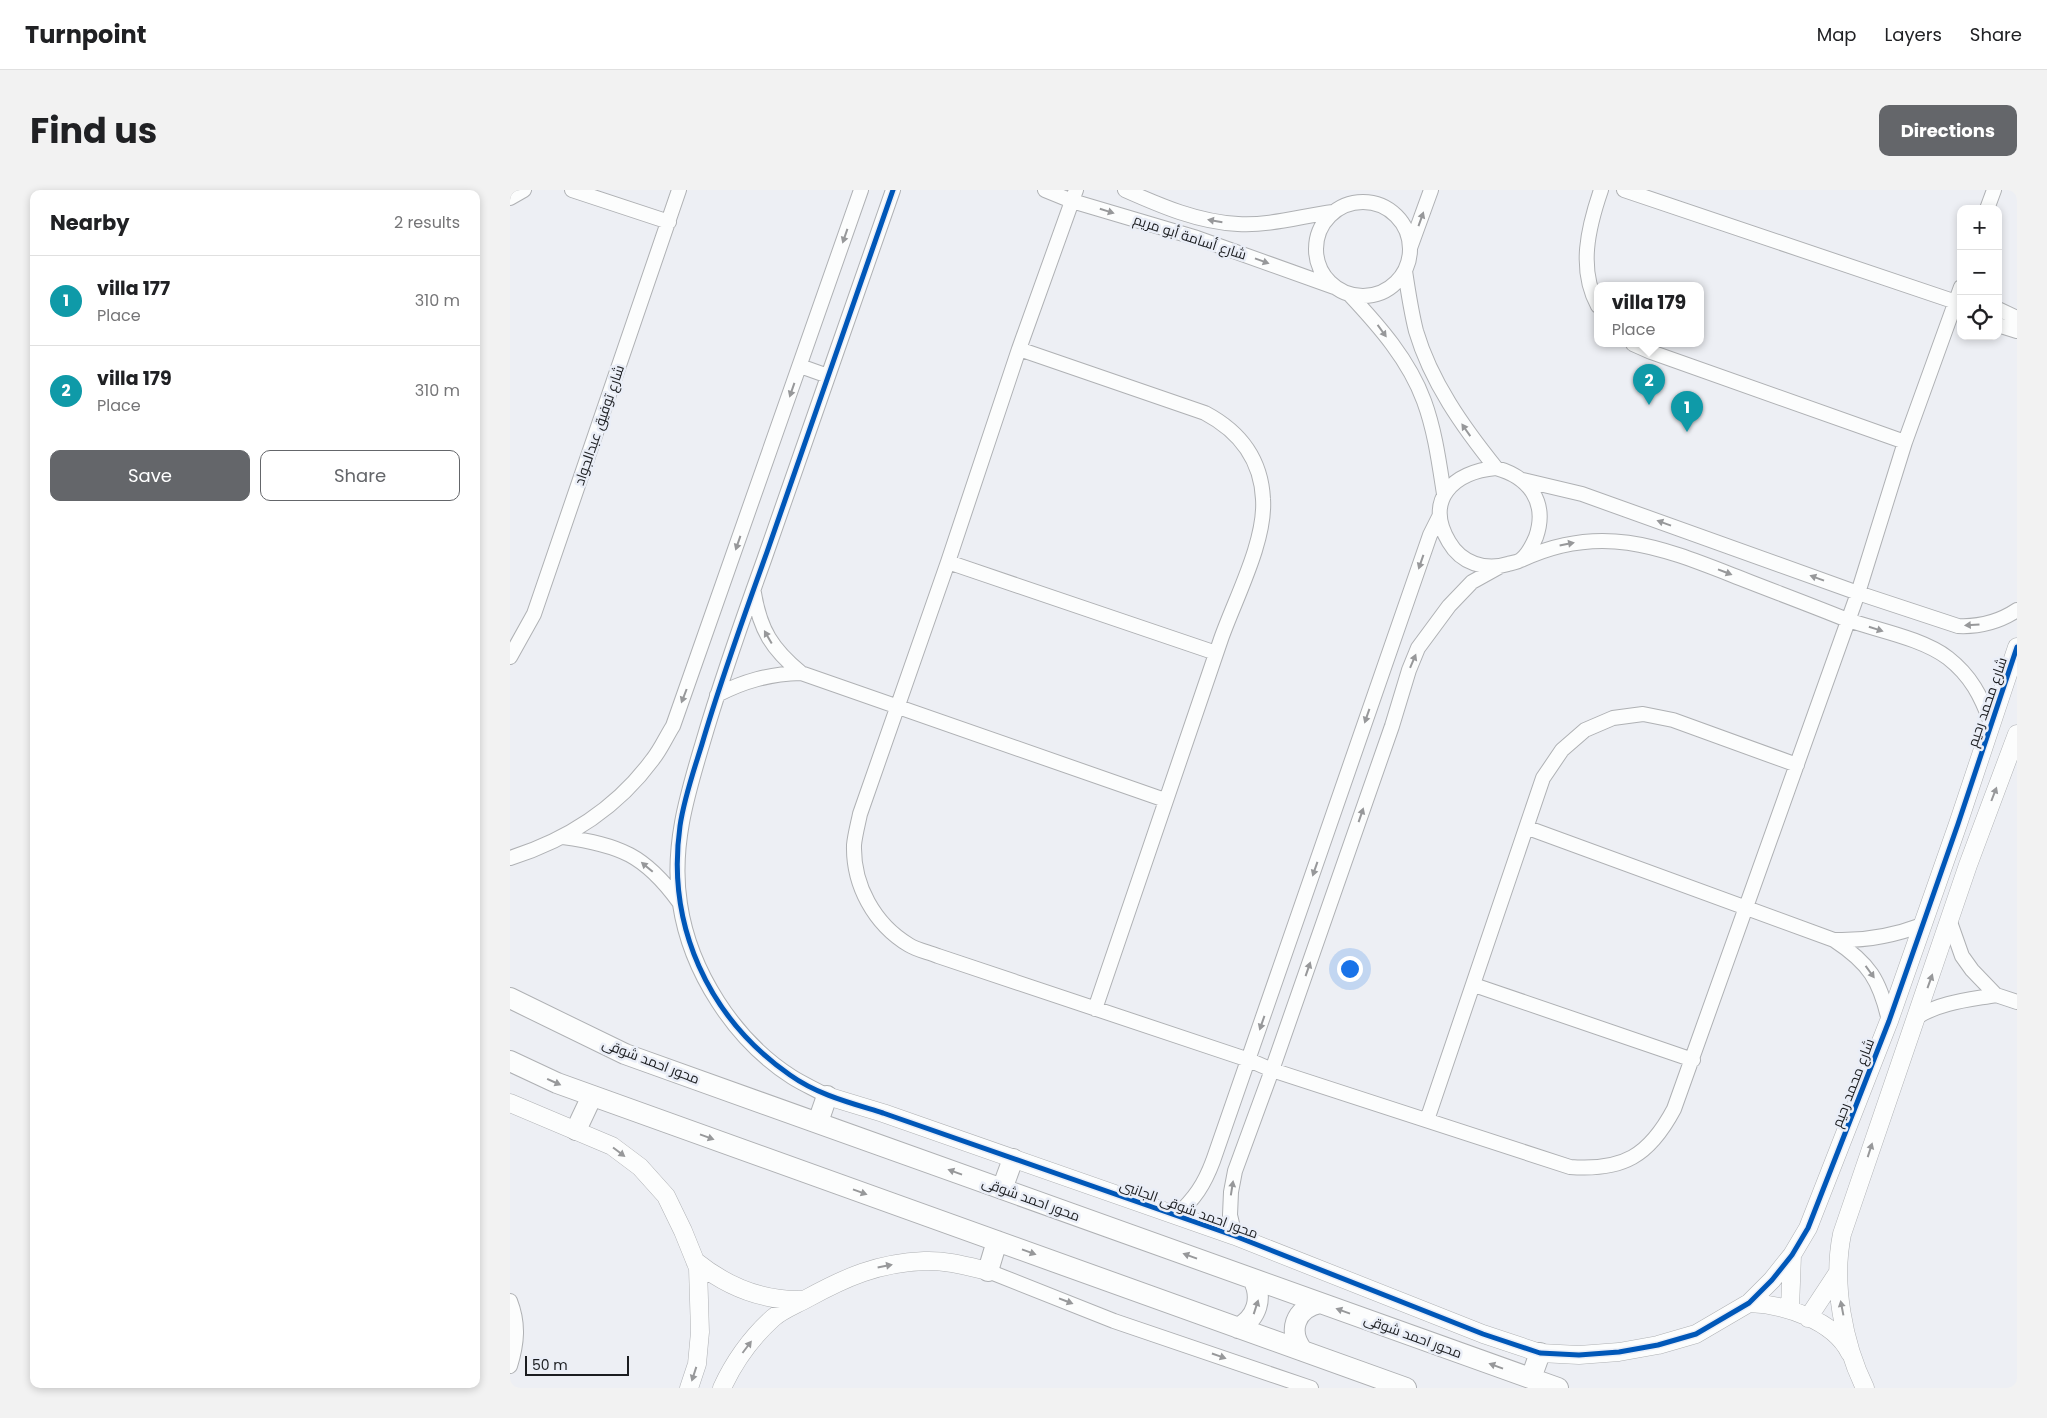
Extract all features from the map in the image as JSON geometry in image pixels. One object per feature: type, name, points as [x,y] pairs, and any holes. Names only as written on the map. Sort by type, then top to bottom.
[{"type":"main road","name":"محور احمد شوقى","points":[[510,998],[625,1054],[1558,1388]]},
{"type":"main road","points":[[510,1061],[557,1083],[592,1096],[1406,1388]]},
{"type":"main road","points":[[576,1130],[592,1096]]},
{"type":"main road","points":[[818,1122],[827,1096]]},
{"type":"main road","points":[[1002,1189],[1013,1159]]},
{"type":"main road","points":[[988,1271],[997,1241]]},
{"type":"main road","points":[[1238,1328],[1248,1321],[1258,1304],[1258,1291],[1253,1279]]},
{"type":"main road","points":[[1303,1351],[1295,1339],[1294,1332],[1297,1318],[1306,1307],[1320,1303]]},
{"type":"main road","points":[[1531,1378],[1540,1353]]},
{"type":"street","points":[[510,198],[524,190]]},
{"type":"street","points":[[572,190],[669,222]]},
{"type":"street","name":"شارع توفيق عبدالجواد","points":[[510,657],[534,614],[680,190]]},
{"type":"street","points":[[510,858],[536,850],[563,837],[599,814],[630,787],[654,758],[673,726],[861,190]]},
{"type":"street","points":[[827,1096],[790,1076],[761,1052],[733,1022],[710,989],[692,953],[679,903],[677,863],[680,824],[717,696],[893,190]]},
{"type":"street","name":"شارع أسامة أبو مريم","points":[[1044,190],[1074,196],[1334,288]]},
{"type":"street","name":"شارع أسامة أبو مريم","points":[[1125,190],[1169,209],[1212,220],[1239,224],[1265,223],[1333,212]]},
{"type":"street","points":[[1362,190],[1347,204],[1333,212],[1322,225],[1316,241],[1316,259],[1322,275],[1334,288],[1350,295],[1366,297],[1382,293],[1395,284],[1405,271]]},
{"type":"street","points":[[1431,190],[1410,249],[1405,271],[1410,307],[1424,354],[1442,391],[1464,428],[1496,468]]},
{"type":"street","points":[[1594,299],[1591,293],[1586,265],[1587,240],[1601,190]]},
{"type":"street","points":[[1624,190],[1956,302]]},
{"type":"street","points":[[1988,205],[1994,190]]},
{"type":"street","points":[[1074,196],[1019,349],[948,562],[860,814],[854,844],[857,874],[867,902],[885,927],[910,945],[1249,1060],[1272,1070],[1570,1167],[1595,1169],[1621,1163],[1644,1150],[1662,1132],[1674,1109],[1858,593],[1905,442],[1954,324],[1958,295]]},
{"type":"street","points":[[1347,204],[1362,201],[1377,204],[1390,210],[1401,221],[1408,234],[1410,249]]},
{"type":"street","points":[[1176,1216],[1193,1201],[1206,1182],[1438,517],[1444,494],[1436,443],[1423,399],[1404,362],[1380,328],[1350,295]]},
{"type":"street","points":[[2002,312],[2017,318]]},
{"type":"street","points":[[2002,326],[2017,331]]},
{"type":"street","points":[[1640,347],[1905,442]]},
{"type":"street","points":[[1019,349],[1204,413],[1222,422],[1242,440],[1255,462],[1261,484],[1263,515],[1257,543],[1216,653],[1095,1008]]},
{"type":"street","points":[[800,366],[828,376]]},
{"type":"street","points":[[1444,494],[1454,482],[1479,470],[1496,468],[1510,472],[1523,480],[1534,493],[1540,509],[1540,526],[1534,542],[1522,560]]},
{"type":"street","points":[[1523,480],[1582,494],[1858,593],[1958,626],[1988,623],[2008,616],[2017,610]]},
{"type":"street","points":[[1438,517],[1453,550],[1466,561],[1482,567],[1499,567]]},
{"type":"street","points":[[1235,1236],[1230,1214],[1230,1200],[1235,1171],[1392,726],[1409,670],[1418,648],[1449,606],[1472,582],[1499,567],[1522,560],[1542,550],[1572,542],[1597,540],[1633,542],[1675,552],[1848,620],[1929,647],[1948,658],[1966,675],[1981,695],[1991,723]]},
{"type":"street","points":[[948,562],[1216,653]]},
{"type":"street","points":[[753,590],[757,614],[767,637],[782,657],[801,673],[1165,800]]},
{"type":"street","name":"شارع محمد رحيم","points":[[1540,1353],[1599,1354],[1658,1345],[1696,1334],[1749,1302],[1772,1280],[1792,1255],[1808,1228],[1820,1200],[1888,1021],[1958,824],[2017,647]]},
{"type":"street","points":[[717,696],[736,685],[757,678],[801,673]]},
{"type":"street","points":[[1427,1120],[1544,778],[1562,750],[1585,730],[1613,718],[1643,714],[1673,720],[1797,765]]},
{"type":"street","points":[[1855,1363],[1839,1294],[1837,1274],[1842,1234],[1981,830],[2017,734]]},
{"type":"street","points":[[1958,824],[1981,830]]},
{"type":"street","points":[[1528,828],[1834,940],[1855,954],[1872,973],[1883,996],[1888,1021]]},
{"type":"street","points":[[563,837],[592,841],[618,849],[642,862],[663,880],[679,903]]},
{"type":"street","points":[[1950,922],[1962,956],[1972,970],[1996,995],[2017,1002]]},
{"type":"street","points":[[1834,940],[1879,938],[1901,933],[1922,925]]},
{"type":"street","points":[[1474,985],[1693,1060]]},
{"type":"street","points":[[1917,1017],[1930,1009],[1942,1005],[1996,995]]},
{"type":"street","name":"محور احمد شوقى الجانبى","points":[[827,1096],[883,1113],[1235,1236],[1483,1334],[1540,1353]]},
{"type":"street","points":[[510,1103],[612,1146],[640,1167],[666,1196],[698,1268],[700,1332],[697,1364],[689,1388]]},
{"type":"street","points":[[1790,1309],[1792,1255]]},
{"type":"street","points":[[695,1261],[735,1288],[763,1297],[790,1301],[803,1300]]},
{"type":"street","points":[[722,1388],[738,1360],[758,1332],[775,1316],[846,1278],[884,1266],[925,1261],[944,1261],[988,1271],[1114,1321],[1311,1388]]},
{"type":"street","points":[[1808,1318],[1837,1274]]},
{"type":"street","points":[[700,1306],[720,1291],[735,1288]]},
{"type":"street","points":[[763,1297],[771,1305],[775,1316]]},
{"type":"street","points":[[510,1301],[515,1314],[517,1333],[510,1366]]},
{"type":"street","points":[[1749,1302],[1764,1303],[1790,1309],[1836,1336],[1848,1349],[1865,1388]]},
{"type":"cycle path","points":[[893,190],[709,720],[684,805],[677,863],[680,899],[687,933],[699,966],[715,997],[736,1026],[761,1052],[790,1075],[823,1093],[1235,1236],[1483,1334],[1540,1353],[1579,1355],[1619,1352],[1658,1345],[1696,1334],[1749,1303],[1772,1280],[1792,1255],[1808,1228],[1889,1021],[2017,647]]},
{"type":"place","name":"villa 179","points":[[1649,405]]},
{"type":"place","name":"villa 177","points":[[1687,432]]}]
